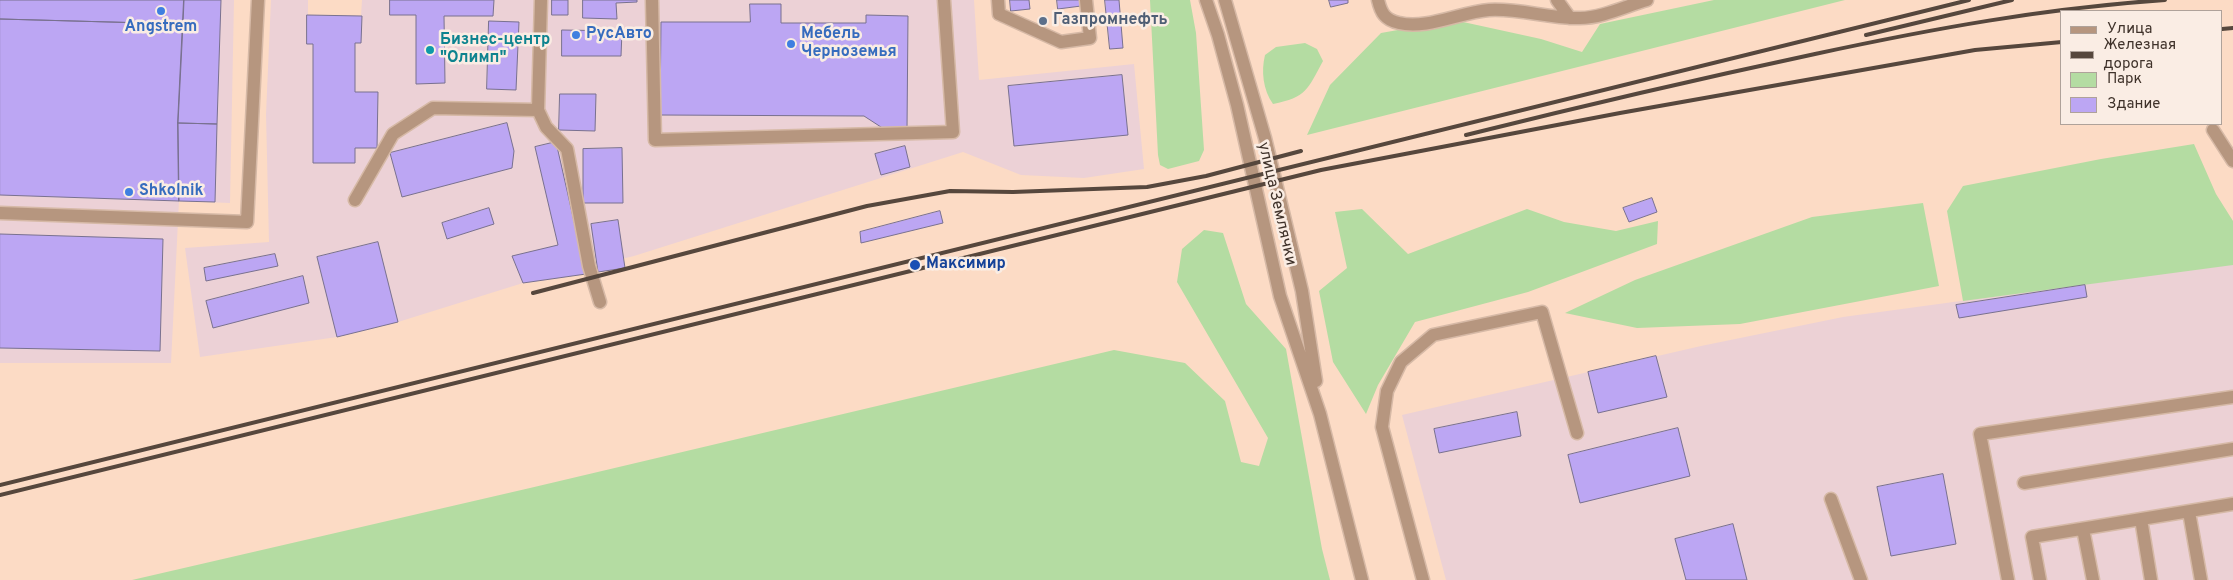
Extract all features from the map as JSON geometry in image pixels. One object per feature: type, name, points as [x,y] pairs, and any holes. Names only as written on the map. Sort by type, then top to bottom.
[{"type":"street","points":[[0,213],[247,222],[258,0]]},
{"type":"street","points":[[541,0],[538,110],[546,126],[566,149],[589,266],[600,302]]},
{"type":"street","points":[[652,0],[655,140],[953,132],[944,0]]},
{"type":"street","points":[[998,0],[999,14],[1061,42],[1090,38],[1086,0]]},
{"type":"street","name":"улица Землячки","points":[[1206,0],[1220,42],[1237,106],[1280,296],[1320,414],[1362,580]]},
{"type":"street","name":"улица Землячки","points":[[1225,0],[1265,138],[1302,291],[1320,414]]},
{"type":"street","points":[[1557,0],[1570,18]]},
{"type":"street","points":[[1379,5],[1388,20],[1410,26],[1488,10],[1515,10],[1557,18],[1594,16],[1646,0]]},
{"type":"street","points":[[355,200],[394,134],[433,108],[538,110]]},
{"type":"street","points":[[2213,130],[2233,161]]},
{"type":"street","points":[[1423,580],[1382,427],[1387,391],[1401,362],[1433,335],[1542,312],[1577,433]]},
{"type":"street","points":[[2008,580],[1980,434],[2233,397]]},
{"type":"street","points":[[2024,483],[2233,449]]},
{"type":"street","points":[[1831,499],[1861,580]]},
{"type":"street","points":[[2040,580],[2032,537],[2233,504]]},
{"type":"street","points":[[2190,512],[2201,580]]},
{"type":"street","points":[[2141,519],[2150,580]]},
{"type":"street","points":[[2083,528],[2092,580]]},
{"type":"shaded area","points":[[0,0],[234,0],[230,203],[179,201],[171,363],[0,363]]},
{"type":"shaded area","points":[[271,0],[308,0],[308,15],[361,16],[362,0],[974,0],[979,80],[1134,64],[1144,169],[1084,178],[1021,175],[963,152],[634,256],[523,283],[398,322],[337,337],[200,357],[185,248],[269,242],[266,114]]},
{"type":"shaded area","points":[[2233,264],[2233,580],[1446,580],[1402,415],[1701,346],[1843,317]]},
{"type":"green space","points":[[1150,0],[1190,0],[1196,33],[1204,150],[1199,161],[1168,169],[1160,165],[1158,155]]},
{"type":"green space","points":[[1714,0],[1845,0],[1307,135],[1330,85],[1381,33],[1454,20],[1541,39],[1582,52],[1600,24]]},
{"type":"green space","points":[[1305,43],[1317,49],[1323,61],[1305,91],[1293,98],[1273,104],[1267,93],[1264,80],[1263,67],[1265,55],[1276,47]]},
{"type":"green space","points":[[2194,144],[2216,194],[2233,221],[2233,265],[1963,301],[1947,211],[1963,186],[2101,159]]},
{"type":"green space","points":[[1923,203],[1939,286],[1740,324],[1637,328],[1565,313],[1635,280],[1812,217]]},
{"type":"green space","points":[[1362,209],[1408,254],[1527,209],[1564,222],[1616,231],[1658,221],[1657,244],[1528,292],[1415,322],[1378,385],[1366,414],[1333,362],[1319,291],[1347,268],[1335,212]]},
{"type":"green space","points":[[1204,230],[1223,233],[1246,304],[1286,349],[1322,549],[1330,580],[132,580],[1114,350],[1185,363],[1225,401],[1241,462],[1259,466],[1268,438],[1177,282],[1182,249]]},
{"type":"building","points":[[0,0],[184,0],[183,24],[0,19]]},
{"type":"building","points":[[184,0],[221,0],[217,124],[178,123]]},
{"type":"building","name":"Бизнес-центр \"Олимп\"","points":[[390,0],[494,0],[493,16],[444,16],[445,83],[416,84],[416,15],[390,15]]},
{"type":"building","points":[[552,0],[568,0],[568,15],[552,15]]},
{"type":"building","points":[[583,0],[637,0],[637,2],[616,3],[617,19],[583,18]]},
{"type":"building","points":[[1010,0],[1029,0],[1030,9],[1011,11]]},
{"type":"building","points":[[1057,0],[1080,0],[1081,6],[1058,9]]},
{"type":"building","points":[[1105,0],[1119,0],[1123,48],[1110,49]]},
{"type":"building","points":[[1329,0],[1348,0],[1348,3],[1331,7]]},
{"type":"building","points":[[750,4],[781,4],[781,23],[866,23],[866,15],[908,16],[907,129],[884,129],[864,116],[660,115],[661,22],[750,22]]},
{"type":"building","points":[[307,15],[362,16],[361,43],[355,43],[355,92],[378,92],[377,148],[355,148],[355,163],[313,163],[313,44],[307,44]]},
{"type":"building","points":[[0,19],[183,24],[178,123],[179,201],[0,195]]},
{"type":"building","points":[[489,21],[519,22],[516,90],[487,89]]},
{"type":"building","points":[[562,30],[622,31],[621,56],[562,56]]},
{"type":"building","points":[[1122,75],[1128,135],[1014,146],[1008,86]]},
{"type":"building","points":[[560,94],[596,94],[595,131],[559,130]]},
{"type":"building","points":[[178,123],[217,124],[215,202],[179,201]]},
{"type":"building","points":[[507,123],[514,151],[512,168],[402,197],[390,153]]},
{"type":"building","points":[[556,142],[586,274],[523,283],[512,256],[558,245],[535,147]]},
{"type":"building","points":[[905,146],[910,167],[881,175],[875,154]]},
{"type":"building","points":[[622,148],[623,203],[583,203],[583,149]]},
{"type":"building","points":[[1652,198],[1657,212],[1629,222],[1623,208]]},
{"type":"building","points":[[489,208],[494,224],[447,239],[442,223]]},
{"type":"building","points":[[940,211],[943,223],[861,243],[860,232]]},
{"type":"building","points":[[618,220],[625,268],[598,272],[591,224]]},
{"type":"building","points":[[0,234],[163,239],[160,351],[0,348]]},
{"type":"building","points":[[378,242],[398,322],[337,337],[317,257]]},
{"type":"building","points":[[275,254],[278,266],[206,281],[204,268]]},
{"type":"building","points":[[303,276],[309,303],[213,328],[206,301]]},
{"type":"building","points":[[2085,285],[2087,297],[1959,318],[1956,305]]},
{"type":"building","points":[[1656,356],[1667,397],[1598,413],[1588,372]]},
{"type":"building","points":[[1517,412],[1521,436],[1439,453],[1434,429]]},
{"type":"building","points":[[1678,428],[1690,476],[1580,503],[1568,455]]},
{"type":"building","points":[[1943,474],[1956,544],[1891,556],[1877,487]]},
{"type":"building","points":[[1733,524],[1747,580],[1686,580],[1675,539]]},
{"type":"railway","points":[[0,485],[1969,0]]},
{"type":"railway","points":[[1866,35],[2012,0]]},
{"type":"railway","points":[[2062,10],[2165,0]]},
{"type":"railway","points":[[1466,135],[1597,103],[1815,54],[1902,36],[2060,10]]},
{"type":"railway","points":[[2223,29],[2233,28]]},
{"type":"railway","points":[[0,495],[1321,170],[1620,113],[1975,50],[2060,42]]},
{"type":"railway","points":[[533,293],[867,206],[950,191],[1013,192],[1147,187],[1206,176],[1301,151]]},
{"type":"place","name":"Angstrem","points":[[161,11]]},
{"type":"place","name":"Газпромнефть","points":[[1043,21]]},
{"type":"place","name":"РусАвто","points":[[576,35]]},
{"type":"place","name":"Мебель Черноземья","points":[[791,44]]},
{"type":"place","name":"Бизнес-центр \"Олимп\"","points":[[430,50]]},
{"type":"place","name":"Shkolnik","points":[[129,192]]},
{"type":"place","name":"Максимир","points":[[915,265]]}]
